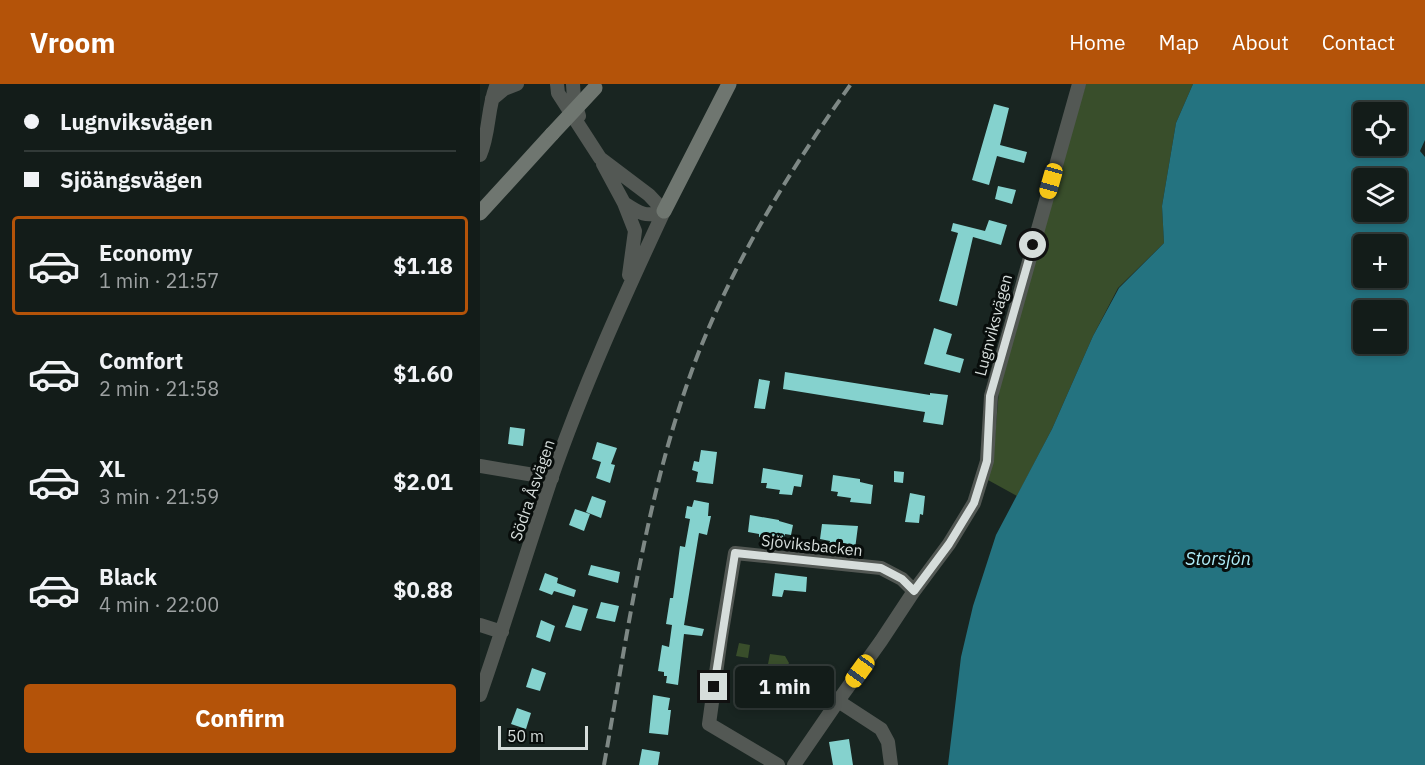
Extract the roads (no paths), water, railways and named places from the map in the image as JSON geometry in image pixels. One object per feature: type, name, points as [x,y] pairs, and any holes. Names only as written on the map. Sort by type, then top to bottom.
[{"type":"main road","points":[[664,211],[729,84]]},
{"type":"main road","points":[[480,213],[597,86]]},
{"type":"street","points":[[480,155],[485,144],[492,99],[497,84]]},
{"type":"street","points":[[492,99],[504,89],[517,84]]},
{"type":"street","points":[[573,84],[574,99],[586,135]]},
{"type":"street","name":"Lugnviksvägen","points":[[794,765],[949,544],[974,503],[987,461],[990,396],[1079,84]]},
{"type":"street","points":[[554,87],[586,135]]},
{"type":"street","name":"Södra Åsvägen","points":[[586,135],[624,203],[635,231],[623,300]]},
{"type":"street","points":[[600,158],[649,195],[664,211],[653,216],[639,212],[624,203]]},
{"type":"street","name":"Södra Åsvägen","points":[[480,695],[552,478],[585,390],[664,211]]},
{"type":"street","points":[[480,466],[552,478]]},
{"type":"street","name":"Sjöviksbacken","points":[[778,765],[709,724],[735,553],[881,568],[902,579],[914,591]]},
{"type":"street","points":[[480,625],[502,632]]},
{"type":"street","points":[[838,701],[881,729],[888,742],[891,765]]},
{"type":"water","name":"Storsjön","points":[[1193,84],[1425,84],[1425,140],[1420,151],[1425,157],[1425,765],[948,765],[961,657],[973,606],[996,535],[1052,429],[1093,336],[1119,288],[1164,243],[1162,206],[1176,123]]},
{"type":"railway","points":[[604,765],[653,502],[682,399],[700,349],[749,245],[787,179],[851,84]]}]
